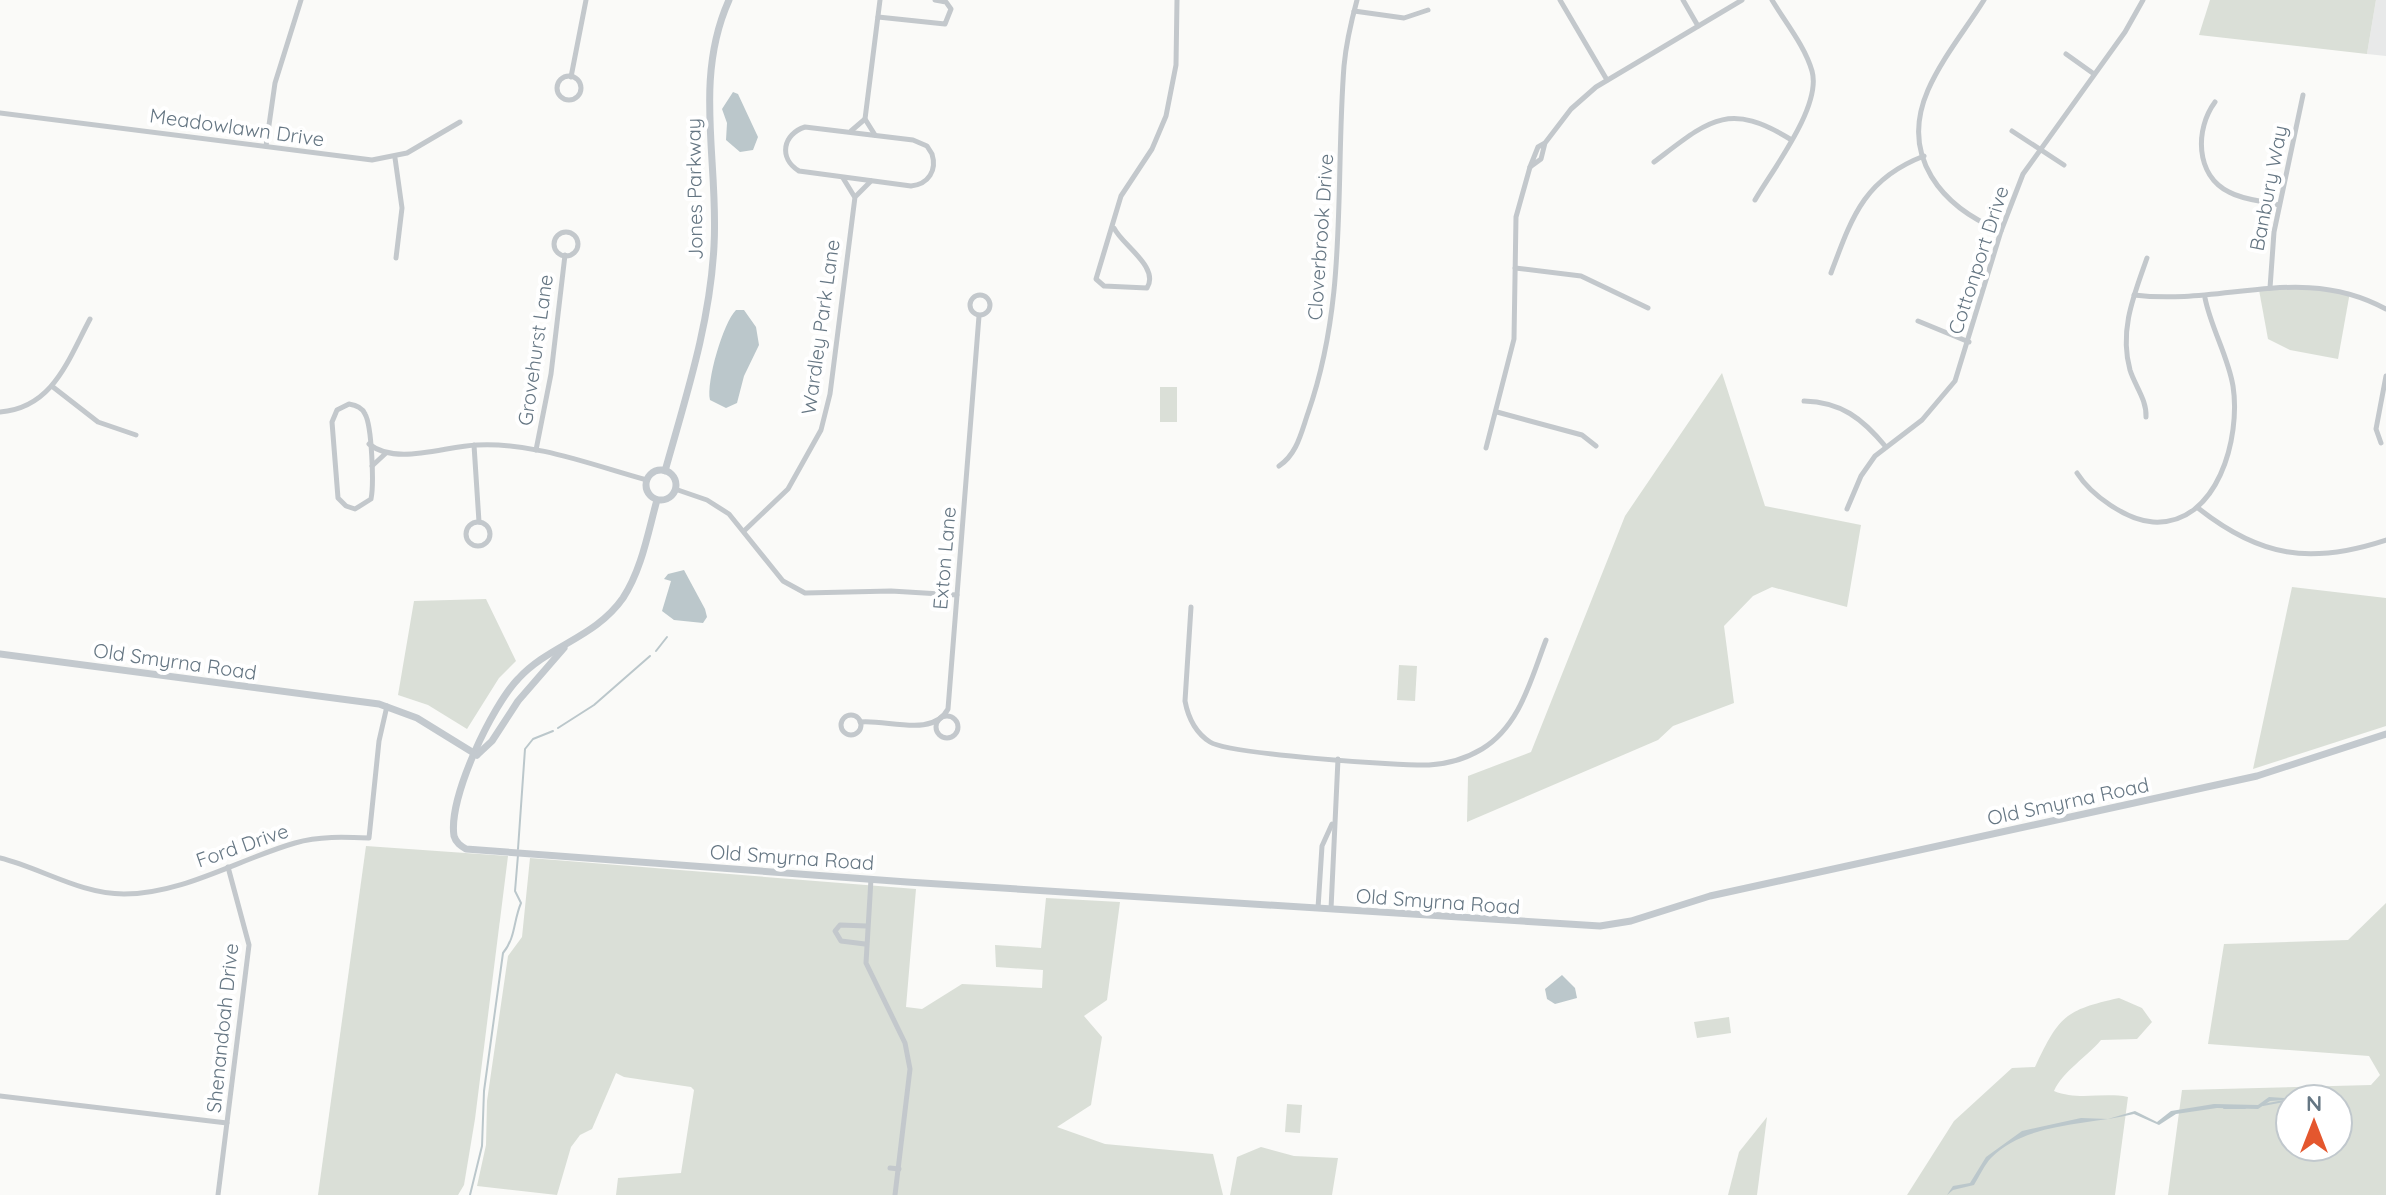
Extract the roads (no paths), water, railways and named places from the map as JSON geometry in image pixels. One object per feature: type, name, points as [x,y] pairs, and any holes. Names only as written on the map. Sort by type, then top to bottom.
[{"type":"street","points":[[266,146],[275,83],[301,0]]},
{"type":"street","points":[[571,77],[586,0]]},
{"type":"street","name":"Jones Parkway","points":[[665,471],[708,310],[714,223],[708,70],[729,0]]},
{"type":"street","points":[[875,135],[865,119],[880,0]]},
{"type":"street","points":[[878,17],[945,24],[951,17],[951,9],[946,2],[935,0]]},
{"type":"street","points":[[1114,228],[1144,265],[1150,278],[1149,287],[1104,286],[1096,281],[1121,196],[1149,154],[1166,116],[1176,65],[1177,0]]},
{"type":"street","name":"Cloverbrook Drive","points":[[1279,466],[1293,453],[1304,424],[1331,327],[1339,258],[1344,75],[1357,0]]},
{"type":"street","points":[[1560,0],[1607,80]]},
{"type":"street","points":[[1683,0],[1698,26]]},
{"type":"street","points":[[1486,448],[1514,339],[1518,204],[1533,154],[1571,109],[1607,80],[1742,0]]},
{"type":"street","points":[[1755,200],[1809,105],[1814,80],[1809,62],[1772,0]]},
{"type":"street","points":[[1984,0],[1927,92],[1920,122],[1924,156],[1932,179],[1953,205],[1970,218],[2001,231]]},
{"type":"street","name":"Cottonport Drive","points":[[1847,509],[1865,470],[1886,447],[1930,413],[1955,381],[2015,192],[2039,148],[2094,74],[2143,0]]},
{"type":"street","points":[[1354,11],[1404,18],[1428,10]]},
{"type":"street","points":[[2066,54],[2094,74]]},
{"type":"street","points":[[571,77],[579,83],[581,90],[577,97],[567,100],[560,96],[558,86],[562,79],[571,77]]},
{"type":"street","name":"Banbury Way","points":[[2270,288],[2279,205],[2303,95]]},
{"type":"street","points":[[2215,102],[2207,115],[2201,144],[2209,175],[2232,194],[2279,205]]},
{"type":"street","name":"Meadowlawn Drive","points":[[0,113],[351,158],[395,158],[460,122]]},
{"type":"street","points":[[1654,162],[1703,126],[1723,118],[1756,120],[1790,139]]},
{"type":"street","points":[[850,132],[865,119]]},
{"type":"street","points":[[805,127],[875,135],[921,143],[932,154],[934,165],[928,179],[917,185],[843,178],[796,170],[787,159],[785,146],[792,134],[805,127]]},
{"type":"street","points":[[2012,131],[2064,165]]},
{"type":"street","points":[[1831,273],[1850,224],[1873,187],[1895,168],[1924,156]]},
{"type":"street","points":[[395,158],[402,208],[396,258]]},
{"type":"street","points":[[843,178],[855,197],[871,181]]},
{"type":"street","name":"Wardley Park Lane","points":[[744,531],[774,505],[796,478],[821,430],[830,394],[855,197]]},
{"type":"street","name":"Grovehurst Lane","points":[[566,232],[576,237],[578,245],[575,252],[565,255],[558,252],[554,242],[566,232]]},
{"type":"street","name":"Grovehurst Lane","points":[[536,450],[551,374],[565,255]]},
{"type":"street","points":[[2146,417],[2126,345],[2127,323],[2147,258]]},
{"type":"street","points":[[1515,268],[1547,269],[1581,276],[1648,308]]},
{"type":"street","points":[[2134,295],[2205,298],[2270,288],[2335,289],[2360,295],[2386,309]]},
{"type":"street","name":"Exton Lane","points":[[982,295],[990,306],[986,314],[979,316],[970,310],[970,303],[982,295]]},
{"type":"street","points":[[2077,473],[2109,502],[2142,520],[2165,521],[2198,508],[2212,492],[2220,476],[2234,406],[2231,377],[2205,298]]},
{"type":"street","name":"Exton Lane","points":[[940,719],[948,709],[979,316]]},
{"type":"street","points":[[0,412],[30,405],[53,387],[90,319]]},
{"type":"street","points":[[1918,321],[1969,342]]},
{"type":"street","points":[[2381,443],[2376,429],[2386,376]]},
{"type":"street","points":[[53,387],[98,422],[136,435]]},
{"type":"street","points":[[1804,401],[1828,403],[1848,410],[1864,422],[1886,447]]},
{"type":"street","points":[[354,405],[364,412],[369,444],[371,499],[359,508],[346,506],[337,492],[332,422],[340,407],[354,405]]},
{"type":"street","points":[[1497,412],[1582,435],[1596,446]]},
{"type":"street","points":[[369,444],[386,453],[474,445],[536,450],[647,480]]},
{"type":"street","points":[[474,445],[479,522]]},
{"type":"street","points":[[371,467],[386,453]]},
{"type":"street","points":[[665,471],[674,477],[675,489],[668,498],[657,500],[647,490],[647,480],[652,473],[665,471]]},
{"type":"street","points":[[675,489],[719,507],[744,531],[783,581],[805,593],[891,591],[957,595]]},
{"type":"street","points":[[477,755],[492,741],[518,701],[564,648],[604,619],[624,596],[637,570],[657,500]]},
{"type":"street","points":[[2198,508],[2239,538],[2276,552],[2327,553],[2386,540]]},
{"type":"street","points":[[479,522],[487,526],[490,533],[488,541],[478,546],[468,540],[466,533],[469,526],[479,522]]},
{"type":"street","points":[[1191,607],[1185,701],[1188,715],[1201,735],[1211,743],[1231,749],[1338,759],[1426,765],[1454,760],[1484,748],[1518,711],[1546,640]]},
{"type":"street","points":[[477,755],[494,713],[510,688],[542,657],[556,648],[564,648]]},
{"type":"street","name":"Old Smyrna Road","points":[[0,654],[387,706],[417,718],[477,755],[461,793],[454,834],[458,844],[466,849],[871,879],[1606,926],[1702,898],[2257,776],[2386,734]]},
{"type":"street","name":"Ford Drive","points":[[0,858],[30,865],[87,889],[122,894],[166,888],[307,840],[369,838],[379,741],[387,706]]},
{"type":"street","points":[[860,722],[860,729],[854,734],[847,734],[841,728],[847,716],[854,715],[860,722],[925,725],[940,719],[949,716],[956,720],[958,729],[955,735],[948,738],[940,735],[937,727],[940,719]]},
{"type":"street","points":[[1331,910],[1336,846],[1332,823],[1338,759]]},
{"type":"street","points":[[1318,909],[1322,846],[1332,823]]},
{"type":"street","name":"Shenandoah Drive","points":[[218,1195],[249,945],[228,867]]},
{"type":"street","points":[[871,879],[865,944],[869,974],[909,1056],[910,1082],[895,1195]]},
{"type":"street","points":[[865,944],[841,941],[835,931],[842,925],[867,926]]},
{"type":"street","points":[[0,1096],[227,1123]]},
{"type":"street","points":[[890,1168],[899,1169]]},
{"type":"waterway","points":[[656,651],[667,637]]},
{"type":"waterway","points":[[558,728],[594,705],[650,656]]},
{"type":"waterway","points":[[518,849],[525,749],[533,739],[553,731]]},
{"type":"waterway","points":[[470,1195],[482,1146],[484,1091],[503,953],[510,941],[521,903],[515,891],[518,855]]},
{"type":"waterway","points":[[2263,1105],[2274,1103]]},
{"type":"waterway","points":[[2224,1108],[2245,1108]]}]
